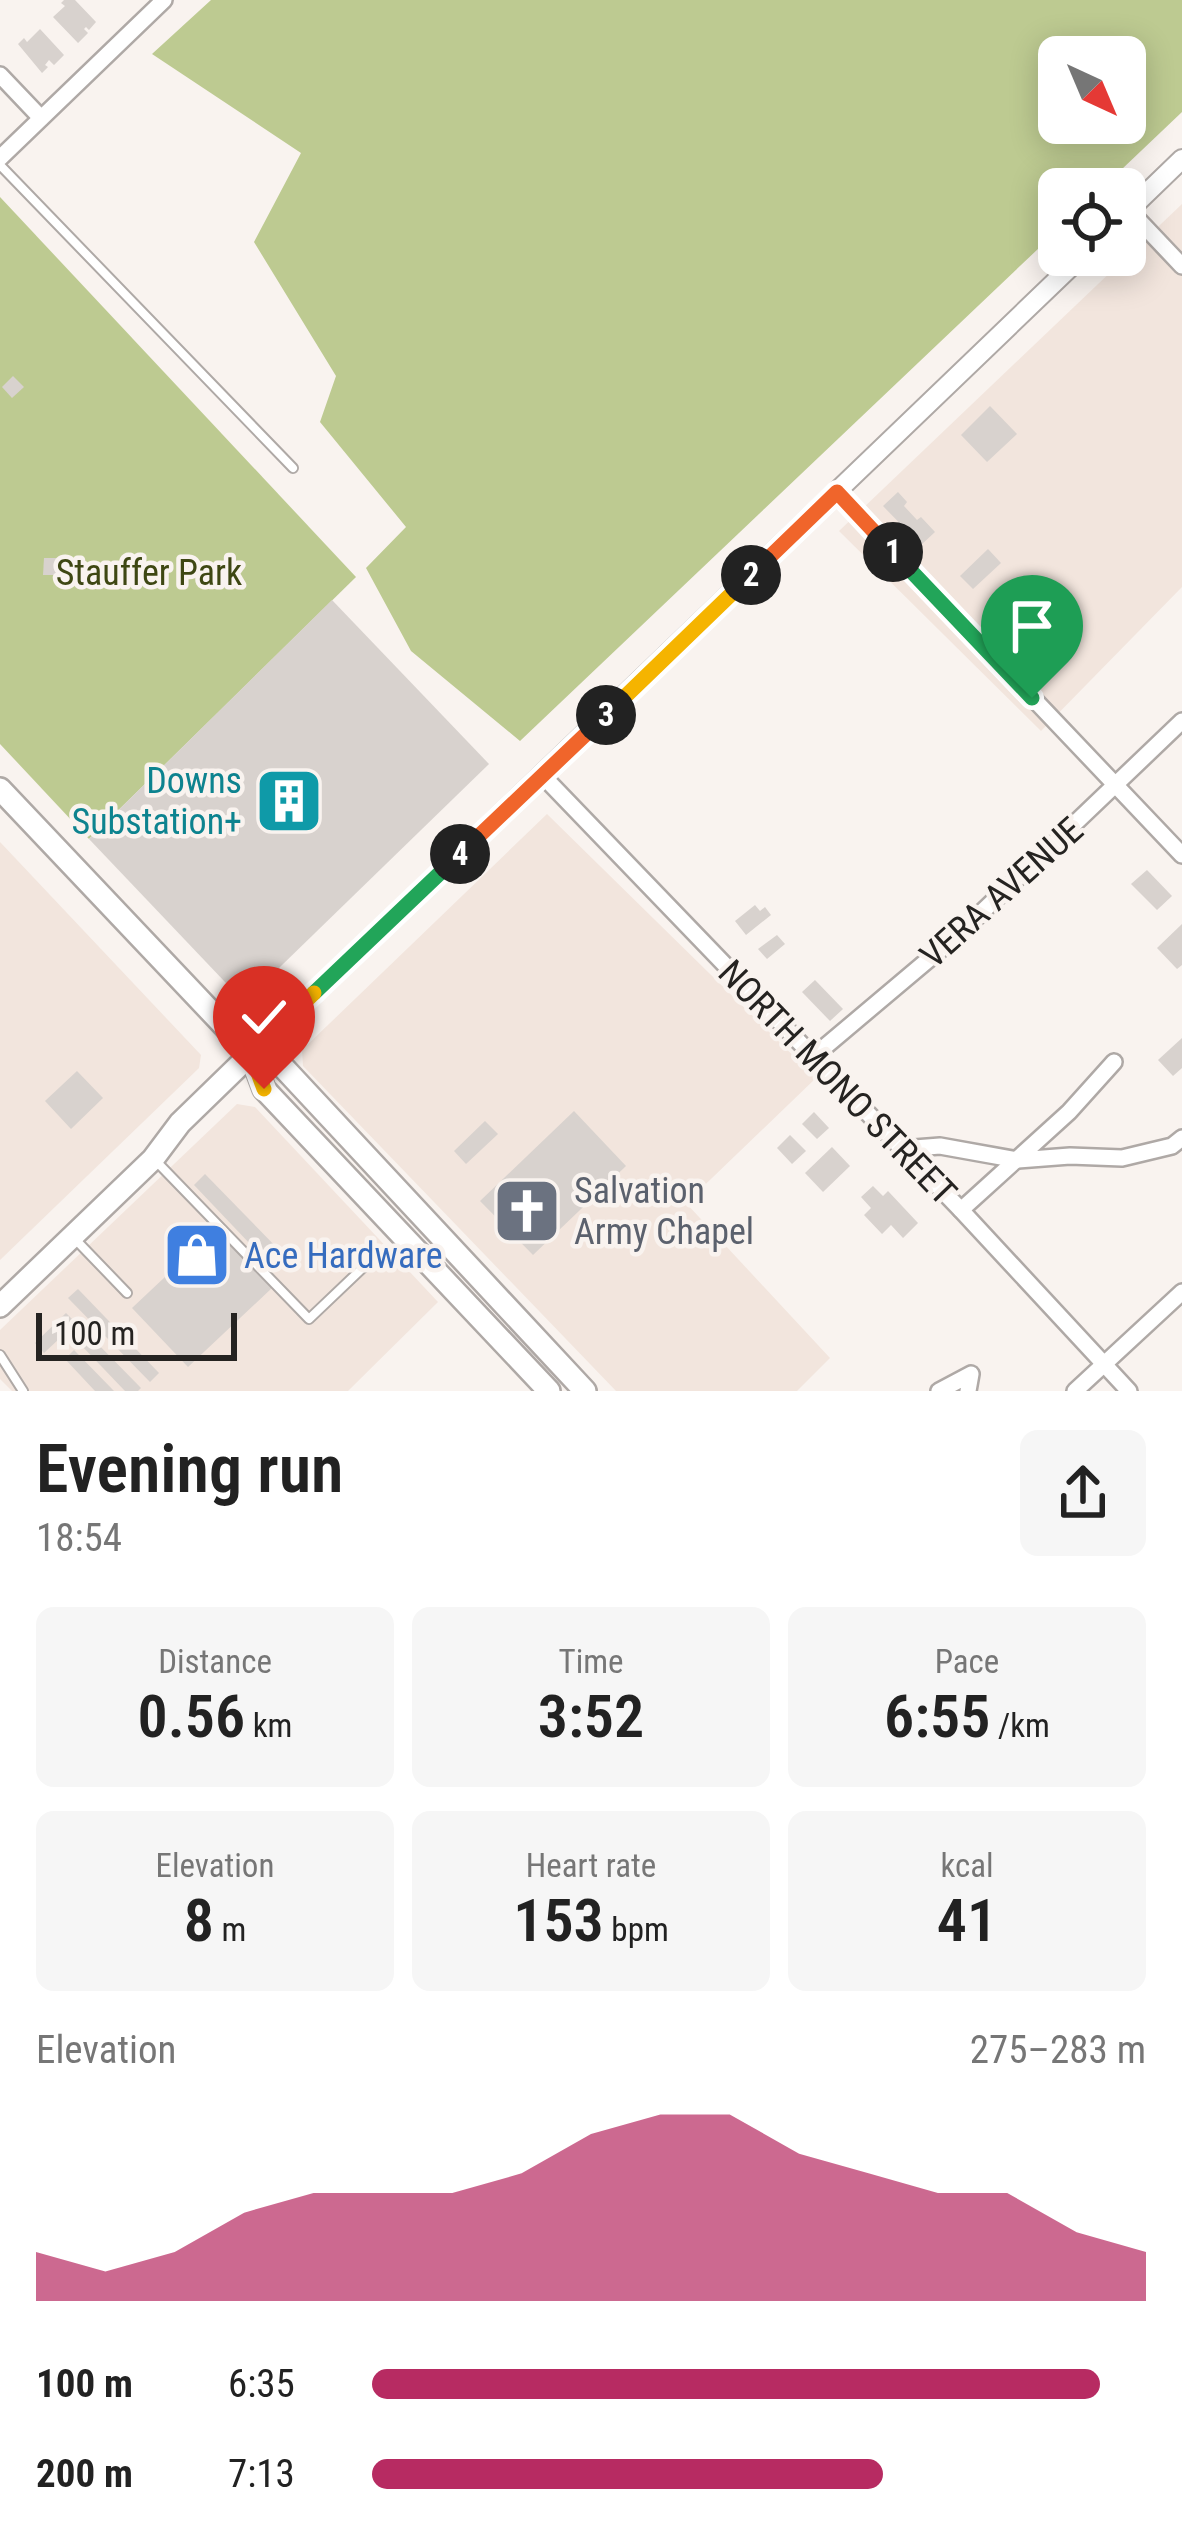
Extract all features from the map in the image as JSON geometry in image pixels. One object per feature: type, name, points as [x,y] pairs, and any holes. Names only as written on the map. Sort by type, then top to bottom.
[{"type":"main road","points":[[0,789],[251,1054],[264,1089],[549,1391]]},
{"type":"main road","points":[[0,1306],[154,1159],[180,1123],[251,1054]]},
{"type":"main road","points":[[251,1054],[283,1067],[585,1391]]},
{"type":"street","points":[[0,161],[164,0]]},
{"type":"street","points":[[0,75],[41,118]]},
{"type":"street","points":[[1146,194],[1182,159]]},
{"type":"street","points":[[1146,231],[1182,266]]},
{"type":"street","points":[[251,1054],[1061,276]]},
{"type":"street","points":[[837,492],[1182,855]]},
{"type":"street","name":"VERA AVENUE","points":[[814,1056],[960,933],[1182,722]]},
{"type":"street","name":"NORTH MONO STREET","points":[[543,776],[1129,1391]]},
{"type":"street","points":[[961,1210],[1069,1112],[1114,1062]]},
{"type":"street","points":[[902,1149],[940,1145],[1018,1160],[1122,1158],[1172,1146],[1182,1138]]},
{"type":"street","points":[[1075,1391],[1182,1292]]},
{"type":"street","points":[[939,1391],[970,1374],[968,1391]]},
{"type":"lane","points":[[0,161],[293,468]]},
{"type":"lane","points":[[154,1159],[309,1319],[372,1258]]},
{"type":"lane","points":[[73,1237],[127,1293]]},
{"type":"lane","points":[[0,1354],[23,1391]]},
{"type":"shaded area","points":[[1182,204],[1182,587],[1041,731],[839,531],[1106,276],[1146,276],[1146,238]]},
{"type":"shaded area","points":[[547,814],[816,1078],[686,1203],[830,1358],[797,1391],[616,1391],[303,1066],[302,1050]]},
{"type":"shaded area","points":[[0,842],[201,1055],[199,1068],[0,1260]]},
{"type":"shaded area","points":[[237,1104],[255,1107],[438,1302],[348,1391],[12,1391],[0,1379],[0,1330]]},
{"type":"green space","points":[[211,0],[1182,0],[1182,112],[1123,168],[1038,168],[1038,249],[520,741],[411,651],[366,568],[406,527],[320,422],[336,376],[254,242],[301,153],[152,54]]},
{"type":"green space","name":"Stauffer Park","points":[[0,197],[356,577],[89,839],[0,744]]},
{"type":"building","points":[[64,0],[75,0],[96,22],[84,29],[88,33],[78,43],[53,17],[65,6]]},
{"type":"building","points":[[40,29],[64,55],[54,65],[49,60],[42,73],[18,44]]},
{"type":"building","points":[[13,376],[24,387],[12,398],[2,387]]},
{"type":"building","points":[[990,406],[1017,434],[987,462],[961,435]]},
{"type":"building","points":[[898,492],[907,502],[904,506],[935,532],[921,545],[883,506]]},
{"type":"building","points":[[988,549],[1001,563],[973,589],[960,576]]},
{"type":"building","points":[[44,558],[60,558],[59,575],[43,575]]},
{"type":"building","name":"Downs Substation+","points":[[332,600],[489,764],[244,1002],[89,839]]},
{"type":"building","points":[[1147,870],[1172,896],[1157,910],[1131,884]]},
{"type":"building","points":[[755,905],[760,911],[765,907],[771,915],[746,935],[735,921]]},
{"type":"building","points":[[1182,924],[1182,965],[1177,969],[1157,948]]},
{"type":"building","points":[[777,935],[785,944],[767,959],[758,949]]},
{"type":"building","points":[[815,980],[843,1009],[830,1021],[802,992]]},
{"type":"building","points":[[1182,1038],[1182,1068],[1173,1076],[1158,1060]]},
{"type":"building","points":[[77,1071],[103,1098],[71,1129],[45,1101]]},
{"type":"building","points":[[574,1111],[626,1166],[533,1255],[480,1201]]},
{"type":"building","points":[[814,1112],[829,1128],[817,1139],[802,1124]]},
{"type":"building","points":[[485,1121],[498,1134],[466,1164],[454,1151]]},
{"type":"building","points":[[790,1135],[806,1151],[792,1164],[777,1148]]},
{"type":"building","points":[[832,1147],[850,1166],[823,1192],[805,1173]]},
{"type":"building","points":[[205,1174],[281,1252],[269,1264],[194,1185]]},
{"type":"building","points":[[873,1186],[883,1196],[888,1191],[918,1223],[903,1238],[891,1225],[882,1234],[864,1215],[871,1208],[861,1197]]},
{"type":"building","points":[[216,1229],[272,1288],[188,1367],[132,1308]]},
{"type":"building","points":[[78,1289],[159,1373],[150,1382],[68,1298]]},
{"type":"building","points":[[66,1313],[76,1323],[44,1353],[35,1343]]},
{"type":"building","points":[[89,1335],[141,1388],[138,1391],[125,1391],[80,1344]]},
{"type":"building","points":[[74,1350],[114,1391],[95,1391],[65,1359]]},
{"type":"place","name":"Downs Substation+","points":[[289,801]]},
{"type":"place","name":"Salvation Army Chapel","points":[[527,1211]]},
{"type":"place","name":"Ace Hardware","points":[[197,1255]]},
{"type":"route","points":[[264,1089],[251,1054],[837,492],[1032,698]]}]
